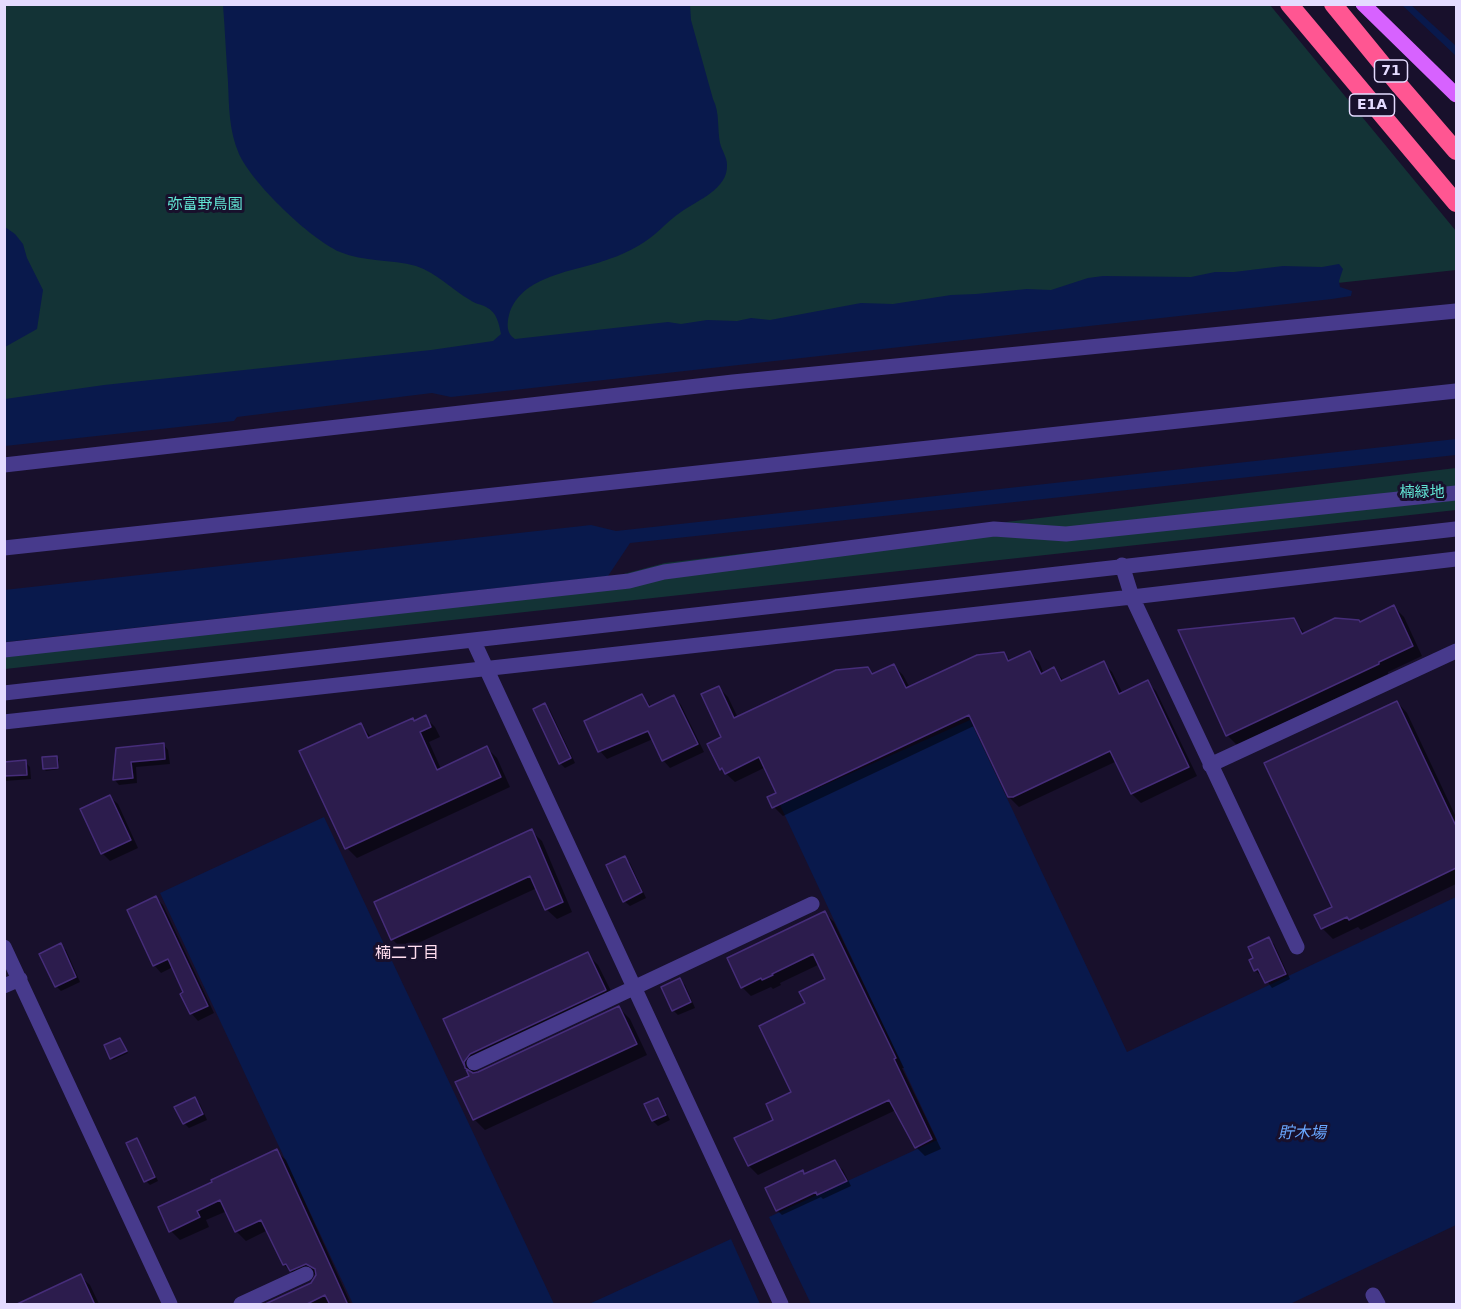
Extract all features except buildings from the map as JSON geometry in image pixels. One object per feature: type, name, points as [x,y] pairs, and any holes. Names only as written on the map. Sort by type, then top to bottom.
[{"type":"highway","name":"E1A","points":[[1289,4],[1456,203]]},
{"type":"highway","name":"E1A","points":[[1333,4],[1456,151]]},
{"type":"main road","name":"71","points":[[1325,4],[1456,138]]},
{"type":"main road","name":"71","points":[[1363,4],[1456,95]]},
{"type":"street","points":[[4,465],[733,382],[1456,311]]},
{"type":"street","points":[[4,548],[1456,391]]},
{"type":"street","points":[[4,650],[629,582],[664,572],[994,528],[1066,534],[1456,493]]},
{"type":"street","points":[[4,693],[1456,529]]},
{"type":"street","points":[[4,722],[1132,597],[1456,558]]},
{"type":"street","points":[[1122,566],[1132,597],[1297,947]]},
{"type":"street","points":[[473,640],[781,1305]]},
{"type":"street","points":[[1210,765],[1456,651]]},
{"type":"street","points":[[474,1063],[812,904]]},
{"type":"street","points":[[4,946],[8,964],[20,979],[170,1305]]},
{"type":"street","points":[[4,986],[20,979]]},
{"type":"street","points":[[241,1305],[306,1274]]},
{"type":"green space","name":"弥富野鳥園","points":[[5,5],[1270,5],[1456,231],[1456,270],[5,429]]},
{"type":"green space","name":"楠緑地","points":[[1456,468],[1456,510],[5,669],[4,646],[620,575],[665,563]]},
{"type":"water","points":[[223,5],[690,5],[691,20],[717,110],[720,143],[727,162],[723,181],[711,193],[676,216],[638,246],[613,258],[551,276],[525,291],[515,301],[508,318],[509,331],[515,339],[668,322],[681,324],[751,318],[770,320],[861,303],[893,304],[951,295],[1027,289],[1051,290],[1088,278],[1103,276],[1191,277],[1215,272],[1283,266],[1322,267],[1339,264],[1343,269],[1339,281],[1340,287],[1352,291],[1351,296],[451,397],[432,393],[237,417],[234,421],[5,446],[5,399],[104,385],[431,350],[493,341],[501,334],[497,319],[490,309],[472,301],[424,269],[349,255],[328,245],[298,223],[256,180],[239,154],[231,128]]},
{"type":"water","points":[[1402,5],[1411,5],[1456,46],[1456,56]]},
{"type":"water","points":[[5,227],[23,244],[27,258],[43,290],[37,329],[5,347]]},
{"type":"water","points":[[1456,439],[1456,455],[630,543],[608,576],[5,642],[4,590],[591,525],[616,531]]},
{"type":"water","name":"貯木場","points":[[970,720],[1127,1052],[1456,897],[1456,1225],[1290,1304],[811,1304],[769,1217],[937,1140],[780,805]]},
{"type":"water","points":[[324,817],[554,1304],[353,1304],[160,893]]},
{"type":"water","points":[[731,1239],[760,1304],[589,1304]]},
{"type":"district","name":"楠二丁目","points":[[407,954]]}]
